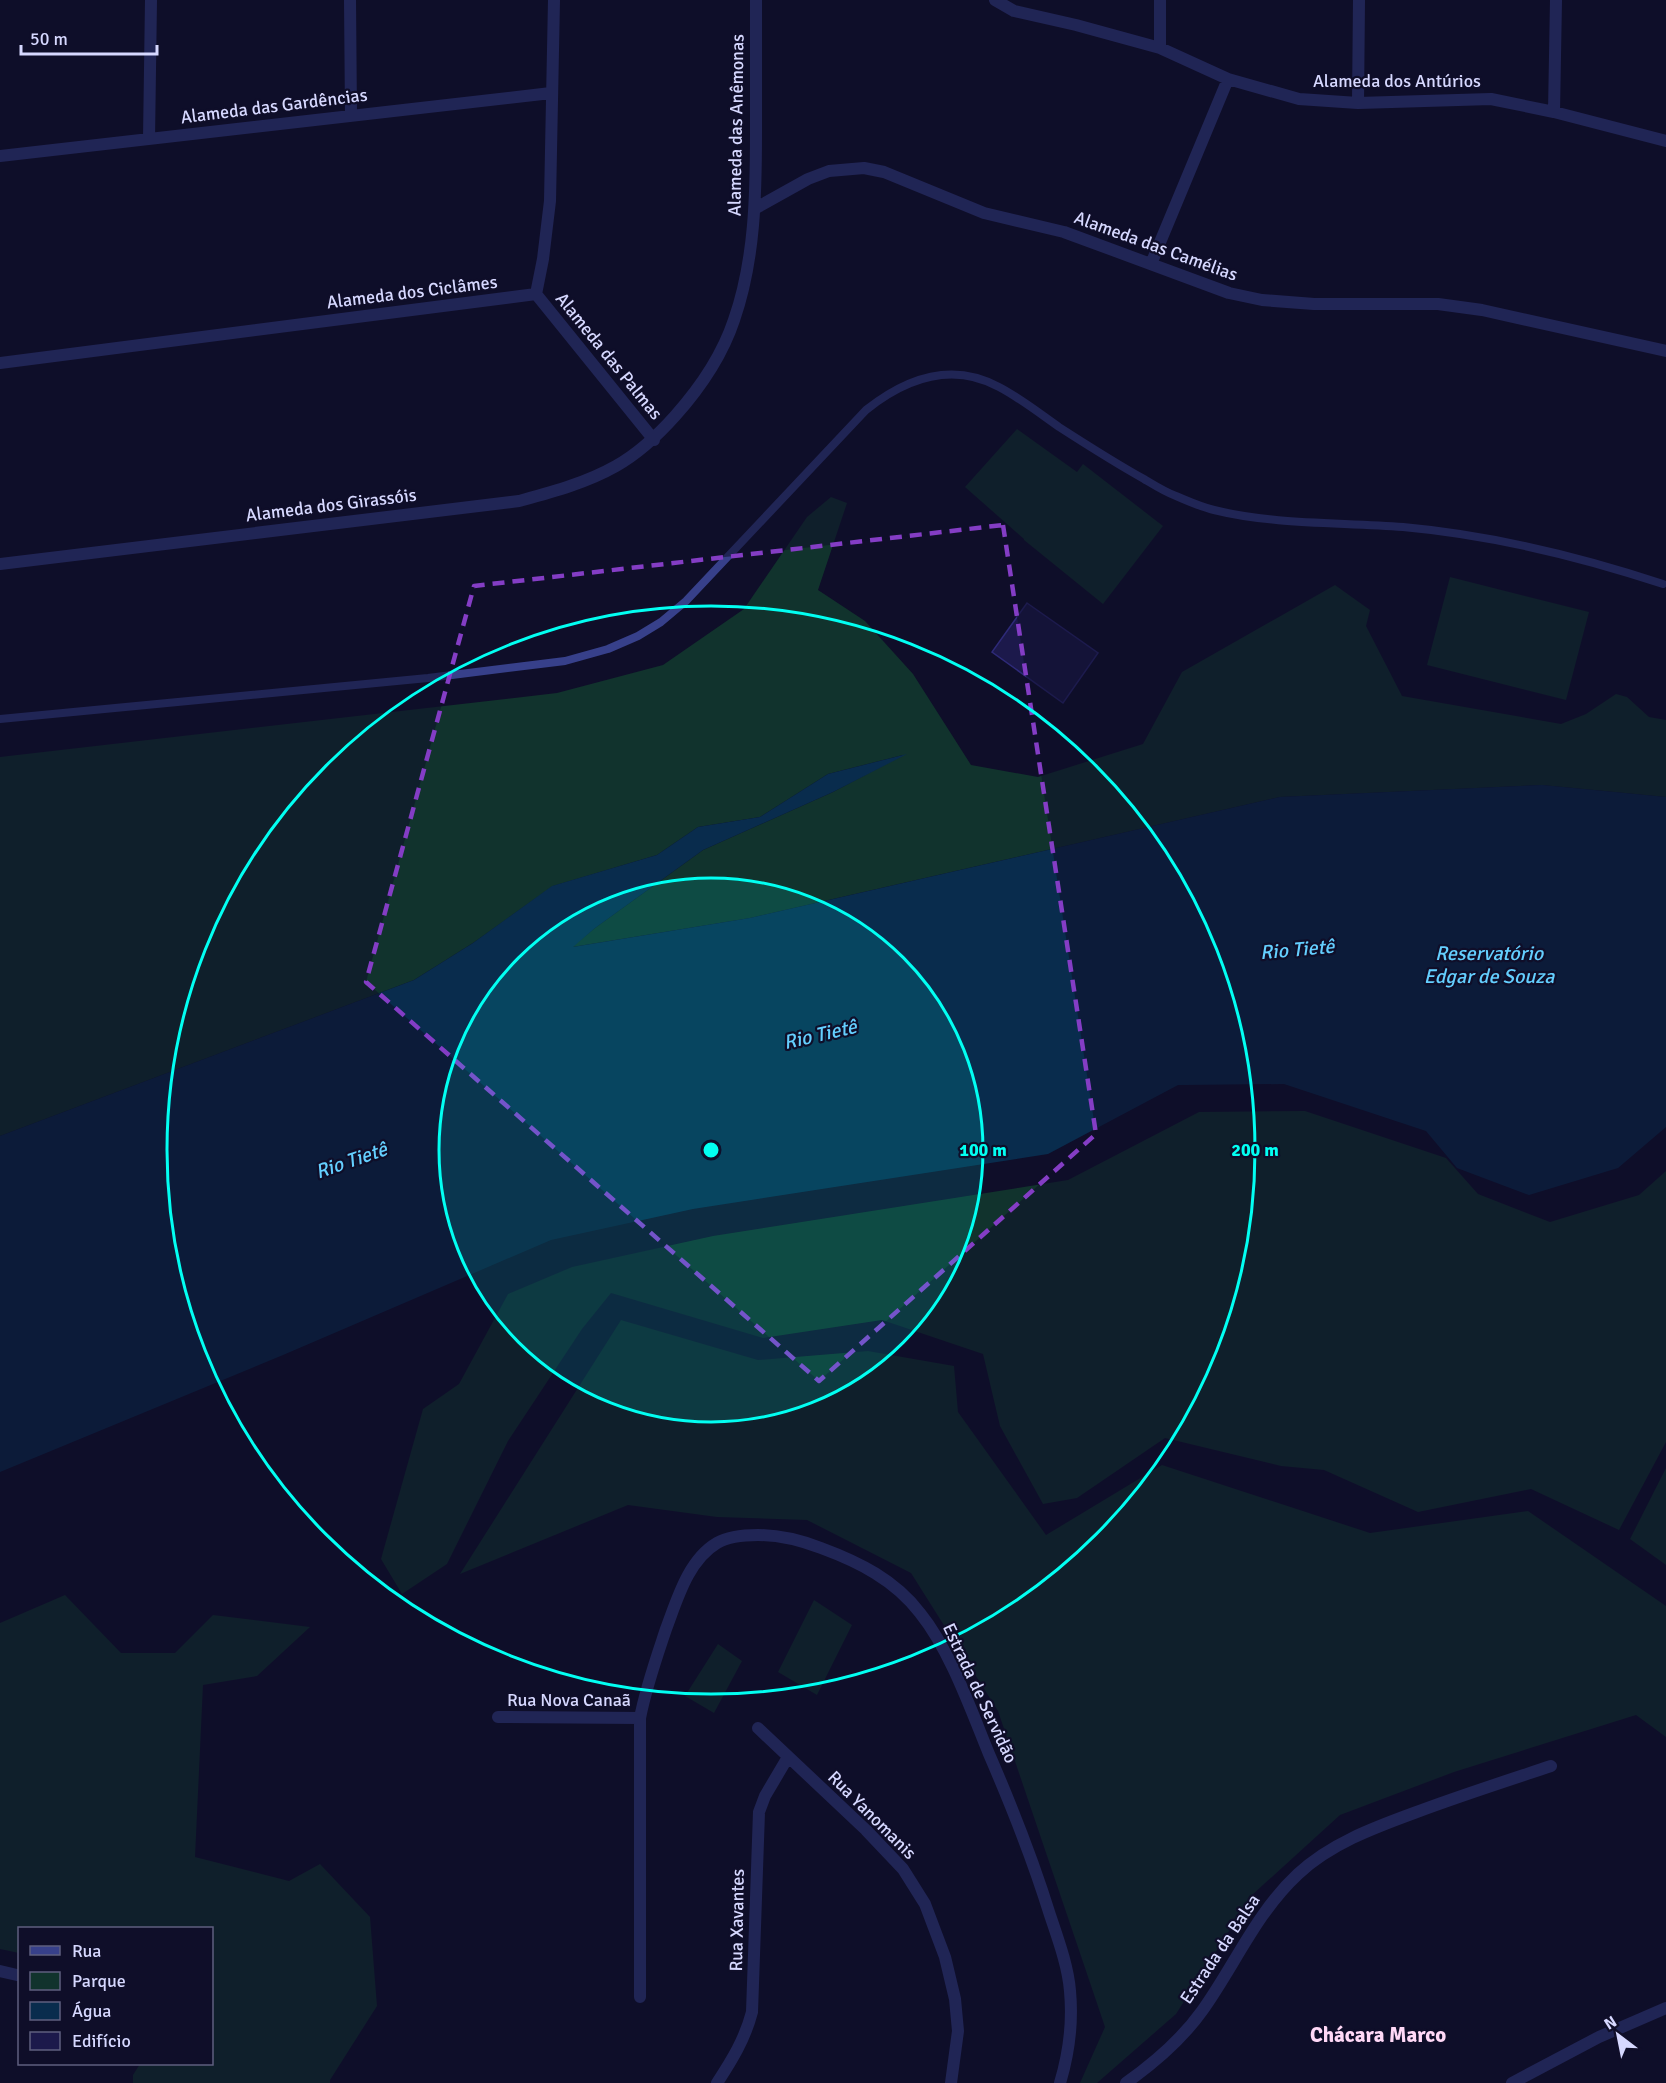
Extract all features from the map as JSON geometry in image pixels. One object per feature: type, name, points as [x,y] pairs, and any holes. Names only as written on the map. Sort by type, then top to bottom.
[{"type":"street","points":[[148,139],[152,0]]},
{"type":"street","points":[[350,0],[351,115]]},
{"type":"street","points":[[536,294],[550,201],[554,0]]},
{"type":"street","name":"Alameda das Anêmonas","points":[[654,440],[699,387],[719,356],[734,320],[744,285],[756,208],[756,0]]},
{"type":"street","name":"Alameda dos Antúrios","points":[[995,0],[1014,11],[1160,48],[1228,79],[1299,99],[1358,103],[1491,99],[1554,112],[1666,141]]},
{"type":"street","points":[[1160,0],[1160,48]]},
{"type":"street","points":[[1358,103],[1359,0]]},
{"type":"street","points":[[1554,112],[1556,0]]},
{"type":"street","points":[[1151,264],[1228,79]]},
{"type":"street","name":"Alameda das Gardências","points":[[0,156],[551,93]]},
{"type":"street","name":"Alameda das Camélias","points":[[756,208],[808,179],[829,171],[864,168],[884,172],[984,213],[1064,232],[1229,293],[1262,300],[1314,304],[1449,305],[1544,323],[1666,351]]},
{"type":"street","name":"Alameda dos Ciclâmes","points":[[0,363],[536,294]]},
{"type":"street","name":"Alameda das Palmas","points":[[536,294],[654,440]]},
{"type":"street","name":"Alameda dos Girassóis","points":[[0,564],[519,501],[596,476],[618,465],[654,440]]},
{"type":"street","name":"Estrada de Servidão","points":[[640,1997],[640,1718],[645,1692],[678,1598],[694,1566],[707,1551],[728,1538],[744,1535],[777,1535],[808,1543],[848,1558],[883,1578],[904,1594],[934,1634],[963,1691],[1038,1876],[1060,1946],[1070,1990],[1071,2036],[1060,2083]]},
{"type":"street","name":"Rua Nova Canaã","points":[[498,1717],[640,1718]]},
{"type":"street","name":"Rua Yanomanis","points":[[758,1728],[866,1830],[903,1869],[925,1904],[945,1957],[956,1999],[958,2031],[951,2083]]},
{"type":"street","name":"Rua Xavantes","points":[[717,2083],[742,2042],[752,2012],[759,1812],[765,1796],[788,1757]]},
{"type":"street","name":"Estrada da Balsa","points":[[1126,2083],[1181,2036],[1202,2011],[1253,1928],[1276,1898],[1325,1852],[1372,1828],[1435,1804],[1551,1766]]},
{"type":"street","points":[[0,1971],[17,1975]]},
{"type":"street","points":[[1512,2083],[1599,2037],[1666,2008]]},
{"type":"lane","points":[[0,719],[428,678],[565,661],[608,649],[638,636],[661,622],[686,601],[845,430],[872,405],[903,384],[926,377],[948,374],[974,377],[998,386],[1124,468],[1173,495],[1212,510],[1250,517],[1404,527],[1486,537],[1613,567],[1663,584]]},
{"type":"highlighted area","points":[[1003,525],[1096,1134],[819,1381],[366,982],[474,586]]},
{"type":"green space","points":[[1017,429],[1077,472],[1083,464],[1163,526],[1103,604],[1024,540],[965,487]]},
{"type":"green space","points":[[831,497],[847,503],[818,590],[865,621],[913,674],[971,765],[1038,777],[1143,744],[1182,672],[1335,585],[1370,610],[1366,626],[1402,696],[1561,724],[1586,714],[1616,694],[1627,697],[1649,717],[1666,720],[1666,797],[1542,785],[1280,797],[750,918],[572,947],[703,850],[833,792],[903,755],[828,774],[760,817],[698,827],[657,855],[553,886],[473,943],[414,980],[0,1136],[0,757],[557,693],[663,665],[744,609],[807,517]]},
{"type":"green space","points":[[1450,577],[1589,612],[1566,700],[1427,665]]},
{"type":"green space","points":[[1305,1111],[1446,1158],[1478,1194],[1550,1222],[1639,1195],[1666,1171],[1666,1442],[1619,1530],[1531,1489],[1418,1512],[1324,1470],[1281,1466],[1165,1438],[1077,1498],[1043,1504],[1000,1426],[983,1354],[882,1320],[763,1338],[611,1293],[582,1329],[508,1441],[447,1564],[402,1594],[381,1559],[423,1409],[459,1384],[508,1294],[572,1267],[713,1236],[1068,1180],[1199,1112]]},
{"type":"green space","points":[[621,1320],[758,1360],[868,1351],[954,1366],[958,1412],[1046,1535],[1162,1465],[1370,1533],[1528,1511],[1666,1606],[1666,1737],[1636,1715],[1454,1772],[1340,1815],[1252,1895],[1176,2014],[1097,2083],[1080,2083],[1105,2027],[998,1711],[911,1573],[807,1520],[717,1517],[628,1505],[460,1574]]},
{"type":"green space","points":[[1666,1468],[1666,1565],[1630,1539]]},
{"type":"green space","points":[[65,1595],[121,1653],[175,1653],[213,1615],[310,1627],[257,1676],[203,1685],[195,1857],[289,1881],[320,1864],[370,1917],[377,2006],[330,2083],[133,2083],[133,2075],[139,2065],[213,2065],[213,1927],[18,1927],[18,1953],[0,1949],[0,1623]]},
{"type":"green space","points":[[814,1600],[852,1625],[817,1695],[778,1672]]},
{"type":"green space","points":[[718,1644],[742,1661],[714,1713],[685,1696]]},
{"type":"water","name":"Reservatório Edgar de Souza","points":[[907,754],[833,792],[703,850],[595,928],[573,947],[750,918],[1280,797],[1542,785],[1666,797],[1666,1127],[1618,1168],[1529,1195],[1457,1168],[1426,1131],[1284,1084],[1178,1085],[1048,1154],[693,1209],[551,1240],[283,1355],[0,1472],[0,1136],[414,980],[473,943],[552,886],[657,855],[698,827],[760,817],[828,774]]},
{"type":"building","points":[[1027,603],[1098,653],[1063,703],[992,652]]},
{"type":"district","name":"Chácara Marco","points":[[1378,2035]]},
{"type":"water label","name":"Rio Tietê","points":[[1297,949]]},
{"type":"water label","name":"Rio Tietê","points":[[820,1034]]},
{"type":"water label","name":"Rio Tietê","points":[[351,1160]]}]
